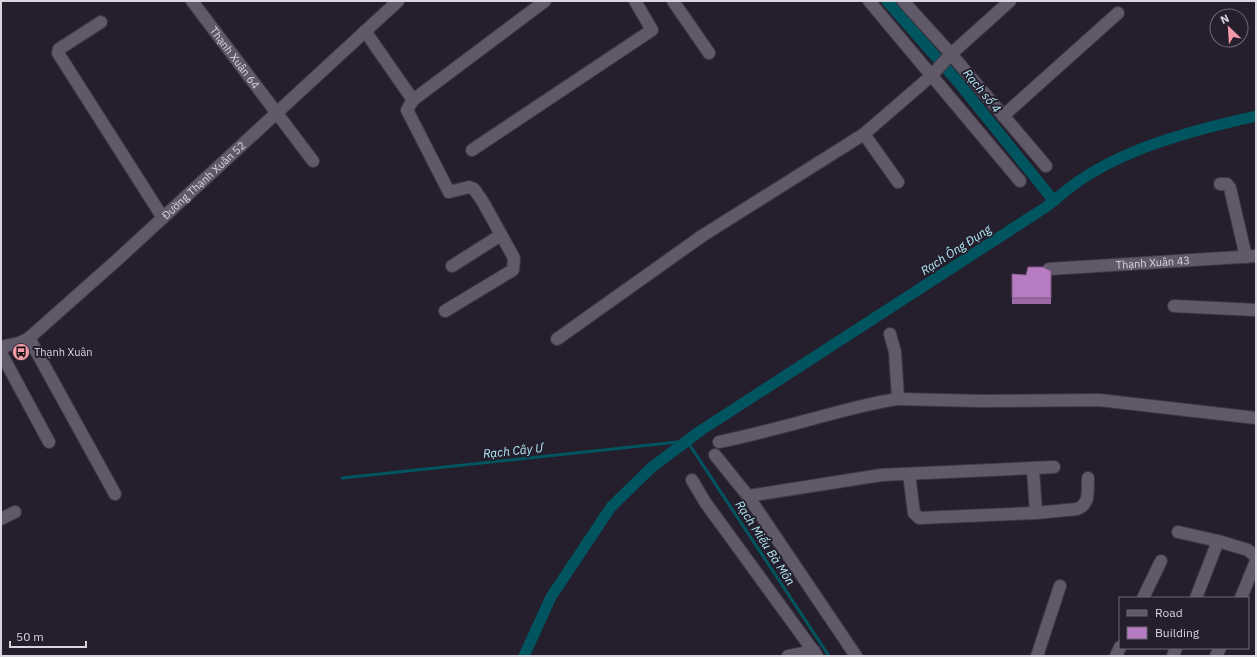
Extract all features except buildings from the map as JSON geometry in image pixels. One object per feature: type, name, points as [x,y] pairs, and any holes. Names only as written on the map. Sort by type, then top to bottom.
[{"type":"street","name":"Thạnh Xuân 64","points":[[192,1],[312,161]]},
{"type":"street","name":"Đường Thạnh Xuân 52","points":[[1,347],[19,343],[29,338],[163,218],[398,1]]},
{"type":"street","points":[[445,311],[513,270],[514,258],[484,202],[474,189],[469,187],[449,192],[407,110],[413,100],[545,1]]},
{"type":"street","points":[[472,150],[652,30],[635,1]]},
{"type":"street","points":[[673,1],[709,53]]},
{"type":"street","points":[[868,1],[1020,181]]},
{"type":"street","points":[[903,1],[1046,166]]},
{"type":"street","points":[[557,339],[702,236],[864,134],[932,75],[950,54],[1010,1]]},
{"type":"street","points":[[1003,116],[1118,13]]},
{"type":"street","points":[[101,22],[58,50],[58,53],[163,218]]},
{"type":"street","points":[[366,31],[413,100]]},
{"type":"street","points":[[864,134],[898,182]]},
{"type":"street","points":[[1220,184],[1227,184],[1230,188],[1251,256]]},
{"type":"street","points":[[452,266],[501,235]]},
{"type":"street","name":"Thạnh Xuân 43","points":[[1049,269],[1251,256]]},
{"type":"street","points":[[1174,306],[1256,310]]},
{"type":"street","points":[[890,334],[895,352],[898,399]]},
{"type":"street","points":[[29,338],[115,494]]},
{"type":"street","points":[[1,353],[48,442]]},
{"type":"street","points":[[719,442],[756,434],[815,417],[885,400],[898,399],[982,401],[1099,400],[1256,418]]},
{"type":"street","points":[[715,455],[748,496],[856,656]]},
{"type":"street","points":[[748,496],[881,475],[1054,467]]},
{"type":"street","points":[[1033,469],[1036,512]]},
{"type":"street","points":[[909,474],[914,514],[919,518],[1077,509],[1087,502],[1088,478]]},
{"type":"street","points":[[692,480],[705,502],[816,654]]},
{"type":"street","points":[[1,519],[15,512]]},
{"type":"street","points":[[1178,532],[1218,541],[1248,550],[1256,557]]},
{"type":"street","points":[[1196,597],[1218,541]]},
{"type":"street","points":[[1143,597],[1161,561]]},
{"type":"street","points":[[1241,597],[1256,561]]},
{"type":"street","points":[[1037,656],[1060,586]]},
{"type":"street","points":[[788,656],[816,654]]},
{"type":"waterway","name":"Rạch số 4","points":[[887,1],[958,82],[1054,201]]},
{"type":"waterway","name":"Rạch Ông Đụng","points":[[524,656],[551,597],[611,507],[651,468],[700,431],[1046,207],[1077,182],[1101,167],[1143,148],[1166,140],[1256,116]]},
{"type":"waterway","name":"Rạch Cây Ư","points":[[342,478],[687,441],[829,656]]},
{"type":"place","name":"Thạnh Xuân","points":[[21,352]]},
{"type":"water label","name":"Rạch Miếu Bà Môn","points":[[765,543]]}]
